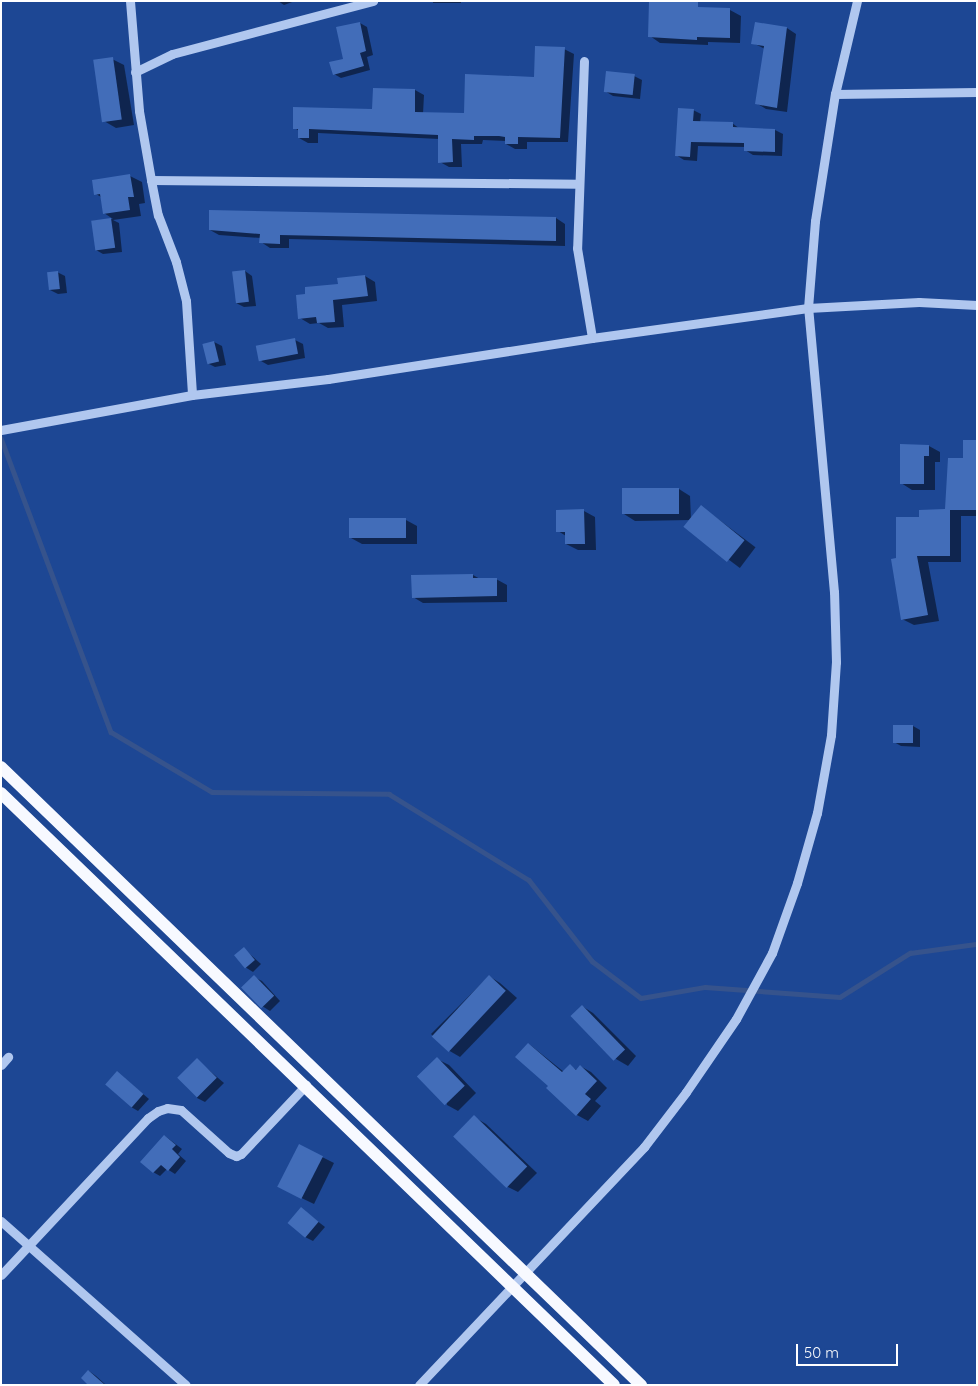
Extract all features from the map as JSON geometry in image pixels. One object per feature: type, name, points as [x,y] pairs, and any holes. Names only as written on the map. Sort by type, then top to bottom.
[{"type":"main road","points":[[1,767],[641,1385]]},
{"type":"main road","points":[[1,793],[306,1085],[614,1385]]},
{"type":"street","points":[[130,1],[135,72],[151,180],[158,216],[176,262],[186,301],[192,395]]},
{"type":"street","points":[[135,72],[172,54],[373,1]]},
{"type":"street","points":[[419,1385],[644,1146],[713,1056],[736,1019],[772,953],[797,883],[817,813],[831,736],[836,662],[834,592],[808,308],[816,221],[835,94],[854,2]]},
{"type":"street","points":[[584,60],[577,248],[592,338]]},
{"type":"street","points":[[835,94],[977,92]]},
{"type":"street","points":[[151,180],[578,184]]},
{"type":"street","points":[[1,430],[192,395],[328,379],[592,338],[808,308],[920,302],[977,305]]},
{"type":"street","points":[[1,1065],[8,1057]]},
{"type":"street","points":[[1,1275],[148,1118],[158,1111],[168,1108],[181,1110],[230,1153],[236,1156],[241,1154],[306,1085]]},
{"type":"street","points":[[1,1221],[186,1385]]},
{"type":"building","points":[[649,1],[698,1],[698,7],[730,8],[730,38],[697,37],[697,40],[648,37]]},
{"type":"building","points":[[360,22],[366,51],[360,53],[364,66],[333,75],[329,62],[343,59],[336,27]]},
{"type":"building","points":[[755,22],[787,27],[777,108],[755,104],[764,46],[751,44]]},
{"type":"building","points":[[535,46],[565,47],[560,138],[518,137],[518,144],[505,144],[505,137],[499,136],[474,136],[474,140],[452,139],[453,162],[438,163],[438,135],[309,129],[309,138],[298,138],[298,129],[293,129],[293,107],[372,109],[373,88],[415,89],[415,112],[464,113],[465,74],[534,77]]},
{"type":"building","points":[[113,57],[122,119],[102,122],[93,60]]},
{"type":"building","points":[[606,71],[635,74],[633,95],[604,92]]},
{"type":"building","points":[[678,108],[694,109],[693,121],[733,122],[733,127],[775,129],[775,152],[744,151],[744,143],[691,142],[690,157],[675,156]]},
{"type":"building","points":[[130,174],[134,197],[128,197],[130,210],[103,214],[100,194],[94,195],[92,180]]},
{"type":"building","points":[[209,210],[556,217],[556,241],[280,235],[280,244],[259,243],[260,234],[209,230]]},
{"type":"building","points":[[111,218],[115,248],[95,250],[91,221]]},
{"type":"building","points":[[245,270],[249,302],[236,303],[232,272]]},
{"type":"building","points":[[58,271],[60,289],[49,290],[47,272]]},
{"type":"building","points":[[365,275],[368,296],[333,300],[335,322],[317,323],[316,317],[298,319],[296,295],[305,294],[305,287],[338,284],[337,278]]},
{"type":"building","points":[[295,338],[298,354],[259,361],[256,346]]},
{"type":"building","points":[[214,341],[219,361],[207,364],[202,344]]},
{"type":"building","points":[[963,440],[977,440],[977,510],[950,510],[950,556],[917,556],[928,615],[901,620],[891,559],[896,558],[896,517],[919,517],[919,510],[945,509],[948,458],[963,458]]},
{"type":"building","points":[[900,444],[929,445],[929,456],[924,456],[924,484],[900,484]]},
{"type":"building","points":[[622,488],[679,488],[679,514],[622,514]]},
{"type":"building","points":[[701,505],[745,540],[727,562],[683,527]]},
{"type":"building","points":[[584,509],[585,544],[565,544],[565,532],[556,532],[556,510]]},
{"type":"building","points":[[349,518],[406,518],[406,538],[349,538]]},
{"type":"building","points":[[473,574],[473,578],[497,578],[497,596],[412,598],[411,575]]},
{"type":"building","points":[[893,725],[913,725],[913,743],[893,743]]},
{"type":"building","points":[[244,947],[255,960],[245,968],[234,955]]},
{"type":"building","points":[[254,975],[274,996],[261,1008],[241,988]]},
{"type":"building","points":[[489,975],[506,991],[449,1052],[432,1036]]},
{"type":"building","points":[[582,1005],[625,1050],[614,1061],[570,1016]]},
{"type":"building","points":[[528,1043],[562,1072],[570,1064],[576,1070],[580,1065],[597,1081],[585,1094],[591,1099],[576,1116],[546,1088],[548,1086],[515,1057]]},
{"type":"building","points":[[437,1057],[465,1086],[445,1105],[417,1076]]},
{"type":"building","points":[[197,1058],[217,1078],[197,1098],[177,1078]]},
{"type":"building","points":[[117,1071],[143,1094],[132,1108],[105,1085]]},
{"type":"building","points":[[474,1115],[527,1166],[506,1188],[453,1137]]},
{"type":"building","points":[[164,1135],[176,1145],[172,1149],[180,1157],[168,1171],[161,1165],[153,1173],[140,1162]]},
{"type":"building","points":[[299,1144],[323,1156],[301,1199],[277,1187]]},
{"type":"building","points":[[301,1207],[319,1222],[305,1238],[288,1223]]},
{"type":"building","points":[[88,1370],[105,1385],[88,1385],[81,1378]]},
{"type":"waterway","points":[[1,438],[111,732],[212,792],[389,794],[529,880],[592,961],[641,998],[705,987],[840,997],[910,953],[977,944]]}]
